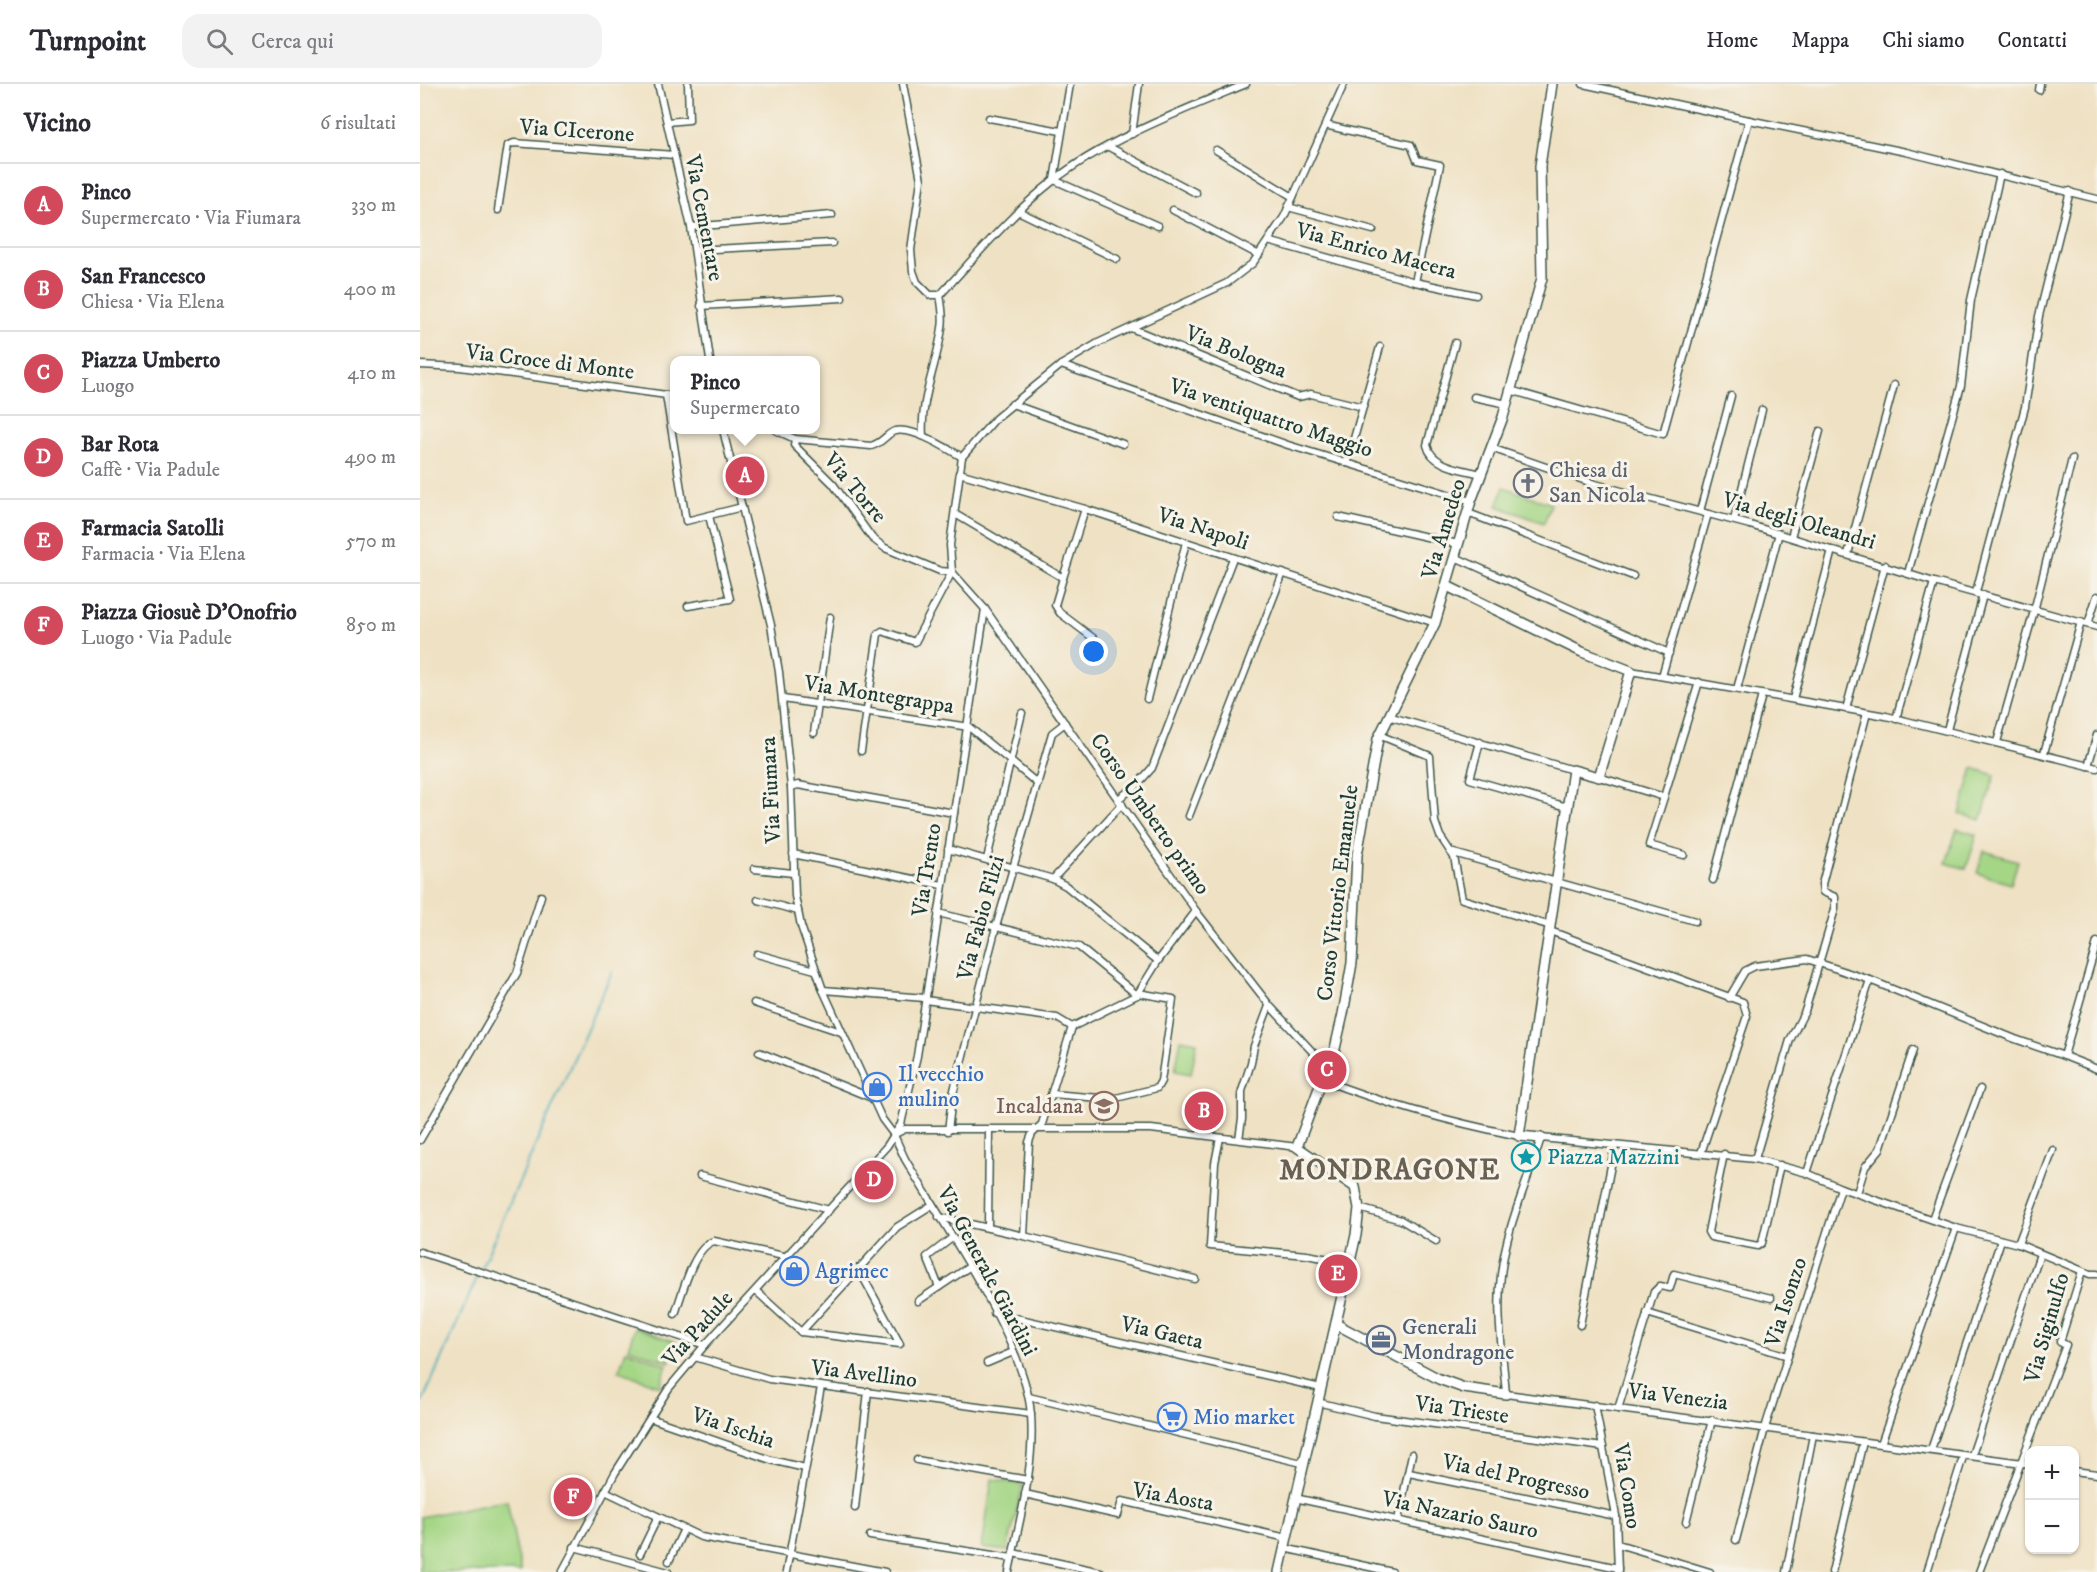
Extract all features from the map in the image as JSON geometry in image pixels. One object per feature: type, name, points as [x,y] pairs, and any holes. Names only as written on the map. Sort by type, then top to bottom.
[{"type":"street","name":"Via Cementare","points":[[658,84],[691,227],[709,356]]},
{"type":"street","points":[[667,122],[689,120],[688,84]]},
{"type":"street","points":[[903,84],[921,180],[911,250],[913,271],[917,282],[930,295],[940,295],[1018,211],[1054,180],[1132,134],[1246,84]]},
{"type":"street","points":[[1054,180],[1070,84]]},
{"type":"street","points":[[1132,134],[1139,84]]},
{"type":"street","points":[[861,751],[879,631],[915,642],[952,572],[950,544],[962,457],[979,435],[1012,404],[1061,365],[1098,343],[1227,284],[1253,263],[1288,207],[1344,84]]},
{"type":"street","name":"Via Amedeo","points":[[1436,623],[1468,513],[1507,404],[1542,278],[1540,166],[1552,84]]},
{"type":"street","points":[[1583,84],[2000,174],[2097,199]]},
{"type":"street","points":[[989,118],[1061,131]]},
{"type":"street","points":[[1510,390],[1663,434],[1749,120]]},
{"type":"street","points":[[1325,125],[1411,145],[1416,160],[1440,165],[1415,282]]},
{"type":"street","name":"Via CIcerone","points":[[498,210],[508,144],[674,155]]},
{"type":"street","points":[[1109,147],[1196,193]]},
{"type":"street","points":[[1216,150],[1293,197]]},
{"type":"street","points":[[1908,573],[1961,386],[1971,300],[2000,174]]},
{"type":"street","points":[[1054,180],[1158,226]]},
{"type":"street","points":[[1947,730],[2025,407],[2039,316],[2070,191]]},
{"type":"street","points":[[1288,207],[1373,230]]},
{"type":"street","points":[[1173,210],[1258,255]]},
{"type":"street","points":[[1018,211],[1117,259]]},
{"type":"street","points":[[691,227],[832,215]]},
{"type":"street","name":"Via Enrico Macera","points":[[1268,241],[1415,282],[1476,295]]},
{"type":"street","points":[[695,250],[832,243]]},
{"type":"street","points":[[923,436],[928,382],[943,328],[940,295]]},
{"type":"street","points":[[701,306],[842,298]]},
{"type":"street","name":"Via Bologna","points":[[1131,328],[1298,397],[1311,394],[1363,407]]},
{"type":"street","points":[[1455,343],[1427,445],[1428,451],[1441,463],[1481,474]]},
{"type":"street","points":[[1347,463],[1380,347]]},
{"type":"street","name":"Via Croce di Monte","points":[[420,365],[460,367],[670,395]]},
{"type":"street","name":"Via ventiquattro Maggio","points":[[1061,365],[1220,423],[1472,501]]},
{"type":"street","points":[[1848,554],[1894,385]]},
{"type":"street","points":[[666,395],[670,420]]},
{"type":"street","points":[[1700,512],[1731,396]]},
{"type":"street","points":[[1474,397],[1507,404]]},
{"type":"street","points":[[1012,404],[1123,444]]},
{"type":"street","points":[[1734,520],[1762,410]]},
{"type":"street","points":[[795,439],[871,446],[881,444],[894,431],[923,436],[962,457]]},
{"type":"street","points":[[1791,537],[1820,431]]},
{"type":"street","points":[[672,434],[686,521],[742,507]]},
{"type":"street","name":"Via Fiumara","points":[[724,434],[771,625],[783,699],[791,788],[793,873],[798,911],[823,990],[882,1119],[894,1135]]},
{"type":"street","name":"Via Torre","points":[[785,434],[795,439],[794,445],[833,484],[872,538],[885,549],[940,572],[952,572]]},
{"type":"street","name":"Via degli Oleandri","points":[[1491,448],[1596,484],[1734,520],[1934,582],[2097,627]]},
{"type":"street","points":[[1997,742],[2034,611],[2072,459]]},
{"type":"street","name":"Via Napoli","points":[[959,473],[1085,509],[1436,623]]},
{"type":"street","points":[[1085,509],[1055,606],[1060,613],[1101,644]]},
{"type":"street","points":[[1468,513],[1634,576]]},
{"type":"street","points":[[955,514],[1063,578]]},
{"type":"street","points":[[1662,676],[1708,514]]},
{"type":"street","points":[[688,606],[730,599],[709,516]]},
{"type":"street","points":[[1338,517],[1458,544]]},
{"type":"street","points":[[1737,689],[1779,533]]},
{"type":"street","points":[[1147,699],[1186,542]]},
{"type":"street","points":[[1793,699],[1832,550]]},
{"type":"street","points":[[1455,557],[1669,653]]},
{"type":"street","points":[[1053,879],[1152,768],[1233,558]]},
{"type":"street","points":[[1846,709],[1885,565]]},
{"type":"street","name":"Corso Umberto primo","points":[[952,572],[985,609],[1196,911],[1269,1006],[1321,1061],[1325,1076]]},
{"type":"street","points":[[1189,816],[1282,573]]},
{"type":"street","points":[[1896,718],[1934,582]]},
{"type":"street","points":[[1447,586],[1566,645],[1631,671],[1896,718],[2097,768]]},
{"type":"street","points":[[2044,753],[2084,623],[2097,596]]},
{"type":"street","name":"Via Trento","points":[[894,1135],[901,1124],[917,1056],[942,885],[969,727],[985,609]]},
{"type":"street","points":[[814,733],[830,617]]},
{"type":"street","name":"Corso Vittorio Emanuele","points":[[1297,1147],[1336,1049],[1349,984],[1357,855],[1379,735],[1436,623]]},
{"type":"street","points":[[1599,777],[1631,671]]},
{"type":"street","points":[[1684,855],[1649,845],[1699,682]]},
{"type":"street","points":[[1713,880],[1762,695]]},
{"type":"street","name":"Via Montegrappa","points":[[783,699],[969,727]]},
{"type":"street","points":[[987,859],[1022,713]]},
{"type":"street","points":[[1755,1159],[1790,1040],[1805,1011],[1836,902],[1835,897],[1823,892],[1822,884],[1868,713]]},
{"type":"street","points":[[1387,716],[1664,796]]},
{"type":"street","name":"Via Fabio Filzi","points":[[948,1131],[952,1098],[996,927],[1052,733],[1065,723]]},
{"type":"street","points":[[969,727],[1038,784]]},
{"type":"street","points":[[1379,735],[1430,756],[1435,822],[1450,852],[1462,899],[1550,929],[1743,1002],[1747,1016],[1701,1153]]},
{"type":"street","points":[[2088,766],[2097,735]]},
{"type":"street","points":[[1480,742],[1470,779],[1567,807]]},
{"type":"street","points":[[1518,1136],[1573,770]]},
{"type":"street","points":[[791,788],[798,785],[954,813]]},
{"type":"street","points":[[948,849],[1053,879],[1066,886],[1158,961]]},
{"type":"street","points":[[1450,852],[1695,921]]},
{"type":"street","points":[[793,854],[942,885]]},
{"type":"street","points":[[754,868],[793,873]]},
{"type":"street","points":[[420,1140],[517,973],[541,896]]},
{"type":"street","points":[[759,900],[798,911]]},
{"type":"street","points":[[1024,1236],[1029,1142],[1036,1129],[1042,1124],[1072,1027],[1137,994],[1158,961],[1196,911]]},
{"type":"street","points":[[938,913],[1079,947],[1137,994],[1173,999],[1161,1081],[1157,1088],[1112,1099],[1052,1094]]},
{"type":"street","points":[[2064,1056],[2097,942]]},
{"type":"street","points":[[757,954],[815,970]]},
{"type":"street","points":[[1729,998],[1745,971],[1755,966],[1807,959],[1870,980],[2015,1040],[2064,1056],[2097,1070]]},
{"type":"street","points":[[1807,1173],[1870,980]]},
{"type":"street","points":[[823,990],[925,999],[1057,1018],[1072,1027]]},
{"type":"street","points":[[754,1003],[841,1032]]},
{"type":"street","points":[[1239,1139],[1242,1091],[1254,1046],[1269,1006]]},
{"type":"street","points":[[1857,1193],[1865,1167],[1880,1149],[1913,1050]]},
{"type":"street","points":[[759,1052],[873,1099]]},
{"type":"street","points":[[1325,1076],[1380,1102],[1443,1120],[1518,1136],[1724,1155],[1780,1165],[1956,1228],[2018,1244],[2082,1271],[2097,1274]]},
{"type":"street","points":[[1932,1219],[1980,1089]]},
{"type":"street","points":[[894,1135],[905,1129],[948,1131],[1151,1130],[1239,1139],[1297,1147],[1355,1187],[1359,1208],[1350,1263],[1322,1388],[1302,1463],[1279,1572]]},
{"type":"street","points":[[988,1130],[988,1227]]},
{"type":"street","name":"Via Generale Giardini","points":[[894,1135],[994,1313],[1013,1352],[1029,1397],[1031,1414],[1028,1480],[1009,1572]]},
{"type":"street","name":"Via Padule","points":[[562,1572],[605,1491],[660,1401],[705,1345],[788,1257],[894,1135]]},
{"type":"street","points":[[1220,1138],[1215,1163],[1210,1246],[1307,1254],[1350,1263]]},
{"type":"street","points":[[1506,1394],[1500,1314],[1501,1275],[1508,1235],[1541,1138]]},
{"type":"street","points":[[1580,1325],[1615,1145]]},
{"type":"street","points":[[2018,1244],[2053,1150]]},
{"type":"street","points":[[1724,1155],[1708,1232],[1711,1237],[1758,1246],[1762,1243],[1780,1165]]},
{"type":"street","points":[[700,1176],[829,1210]]},
{"type":"street","name":"Via Isonzo","points":[[1736,1540],[1765,1428],[1841,1188]]},
{"type":"street","points":[[801,1332],[897,1227],[932,1205]]},
{"type":"street","points":[[1359,1208],[1401,1220],[1437,1240]]},
{"type":"street","points":[[939,1217],[988,1227],[1195,1279]]},
{"type":"street","points":[[1881,1444],[1956,1228]]},
{"type":"street","points":[[939,1287],[927,1257],[952,1238]]},
{"type":"street","points":[[1932,1450],[2001,1240]]},
{"type":"street","points":[[675,1314],[699,1251],[709,1242],[714,1241],[788,1257]]},
{"type":"street","points":[[420,1252],[705,1345]]},
{"type":"street","points":[[1972,1455],[2040,1254]]},
{"type":"street","points":[[918,1300],[969,1267]]},
{"type":"street","points":[[756,1292],[801,1332],[900,1344],[858,1268]]},
{"type":"street","name":"Via Siginulfo","points":[[2021,1463],[2066,1345],[2060,1342],[2082,1271]]},
{"type":"street","points":[[1618,1409],[1654,1292],[1660,1286],[1670,1288],[1674,1274],[1771,1298]]},
{"type":"street","name":"Via Gaeta","points":[[994,1313],[1322,1388]]},
{"type":"street","points":[[1647,1313],[1788,1356]]},
{"type":"street","name":"Via Venezia","points":[[1336,1324],[1439,1379],[1464,1388],[2025,1463]]},
{"type":"street","points":[[987,1363],[1013,1352]]},
{"type":"street","name":"Via Avellino","points":[[695,1357],[769,1379],[1031,1414]]},
{"type":"street","points":[[786,1572],[821,1387]]},
{"type":"street","points":[[855,1508],[868,1391]]},
{"type":"street","points":[[1029,1397],[1302,1463]]},
{"type":"street","name":"Via Trieste","points":[[1317,1402],[1375,1416],[1603,1448]]},
{"type":"street","name":"Via Como","points":[[1595,1406],[1616,1516],[1618,1570]]},
{"type":"street","name":"Via Ischia","points":[[650,1418],[771,1460],[805,1468]]},
{"type":"street","points":[[1686,1522],[1712,1420]]},
{"type":"street","points":[[1786,1572],[1813,1435]]},
{"type":"street","points":[[1832,1572],[1863,1442]]},
{"type":"street","points":[[1398,1520],[1412,1454]]},
{"type":"street","points":[[1927,1572],[1963,1456]]},
{"type":"street","points":[[917,1460],[1028,1480]]},
{"type":"street","points":[[1979,1572],[2021,1463]]},
{"type":"street","points":[[2079,1472],[2097,1474]]},
{"type":"street","name":"Via del Progresso","points":[[1409,1473],[1616,1516]]},
{"type":"street","points":[[605,1491],[707,1539],[885,1572]]},
{"type":"street","name":"Via Aosta","points":[[1025,1494],[1118,1515],[1122,1501],[1286,1543]]},
{"type":"street","name":"Via Nazario Sauro","points":[[1295,1498],[1618,1570]]},
{"type":"street","points":[[640,1554],[658,1517]]},
{"type":"street","points":[[669,1562],[684,1529]]},
{"type":"street","points":[[870,1536],[1012,1556],[1101,1572]]},
{"type":"street","points":[[1286,1543],[1392,1572]]},
{"type":"street","points":[[1618,1544],[1710,1572]]},
{"type":"street","points":[[574,1547],[668,1572]]},
{"type":"green space","points":[[1504,487],[1551,504],[1544,523],[1497,506]]},
{"type":"green space","points":[[1973,768],[1995,775],[1981,820],[1960,814]]},
{"type":"green space","points":[[1957,829],[1977,835],[1966,869],[1946,863]]},
{"type":"green space","points":[[1984,851],[2018,861],[2011,884],[1977,873]]},
{"type":"green space","points":[[1181,1039],[1197,1042],[1191,1074],[1175,1071]]},
{"type":"green space","points":[[635,1327],[676,1342],[669,1362],[628,1348]]},
{"type":"green space","points":[[626,1350],[667,1365],[660,1386],[619,1371]]},
{"type":"green space","points":[[992,1479],[1023,1485],[1007,1551],[982,1548]]},
{"type":"green space","points":[[507,1500],[521,1572],[420,1572],[420,1517]]},
{"type":"waterway","points":[[420,1407],[612,972]]},
{"type":"place","name":"Pinco","points":[[745,476]]},
{"type":"place","name":"Chiesa di San Nicola","points":[[1528,483]]},
{"type":"place","name":"Piazza Umberto","points":[[1327,1070]]},
{"type":"place","name":"Il vecchio mulino","points":[[877,1087]]},
{"type":"place","name":"Incaldana","points":[[1104,1106]]},
{"type":"place","name":"San Francesco","points":[[1204,1111]]},
{"type":"place","name":"Piazza Mazzini","points":[[1526,1157]]},
{"type":"place","name":"Bar Rota","points":[[874,1180]]},
{"type":"place","name":"Agrimec","points":[[794,1271]]},
{"type":"place","name":"Farmacia Satolli","points":[[1338,1274]]},
{"type":"place","name":"Generali Mondragone","points":[[1381,1340]]},
{"type":"place","name":"Mio market","points":[[1172,1417]]},
{"type":"place","name":"Piazza Giosuè D'Onofrio","points":[[573,1497]]},
{"type":"district","name":"MONDRAGONE","points":[[1390,1170]]}]
